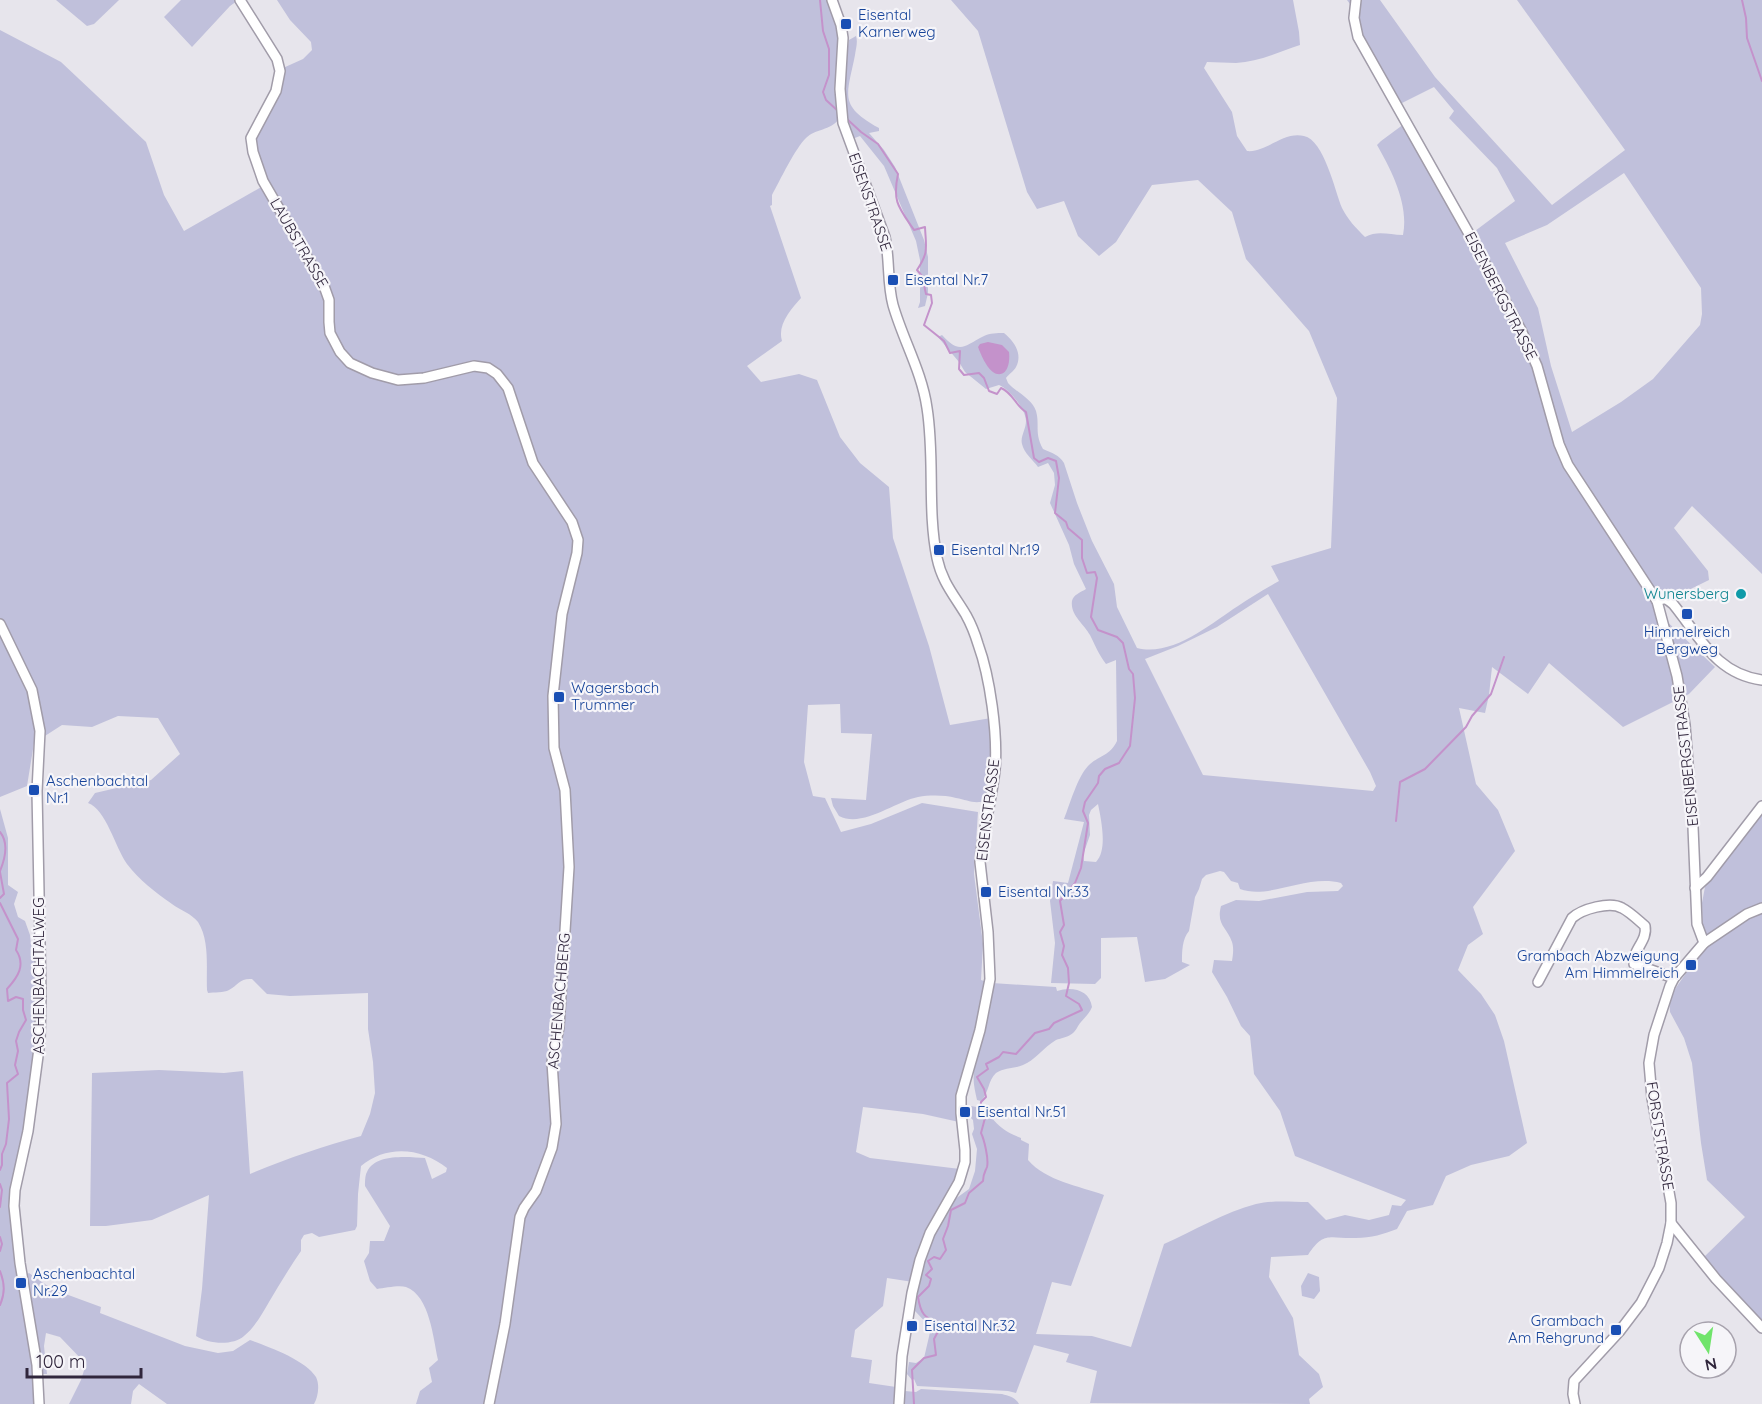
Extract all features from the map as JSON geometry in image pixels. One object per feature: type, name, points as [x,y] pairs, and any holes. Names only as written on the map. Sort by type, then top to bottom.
[{"type":"street","name":"LAUBSTRASSE","points":[[240,0],[277,59],[280,71],[276,91],[252,138],[253,152],[263,181],[324,286],[329,300],[330,333],[340,352],[350,363],[372,373],[398,380],[424,378],[474,366],[488,368],[497,374],[508,388],[535,468],[572,522],[577,534],[578,546],[562,614],[553,696]]},
{"type":"street","name":"EISENSTRASSE","points":[[832,0],[843,34],[840,89],[843,117],[852,149],[885,237],[893,306],[923,388],[928,415],[932,512],[937,558],[943,580],[968,618],[979,644],[996,743],[981,862],[990,979],[980,1030],[961,1096],[965,1162],[959,1182],[933,1228],[920,1260],[902,1356],[899,1404]]},
{"type":"street","name":"EISENBERGSTRASSE","points":[[1356,0],[1354,18],[1358,37],[1468,232],[1532,354],[1563,454],[1577,480],[1657,601],[1677,676],[1685,725],[1697,924],[1704,943]]},
{"type":"street","points":[[1657,601],[1662,598],[1673,604],[1718,662],[1746,678],[1762,680]]},
{"type":"street","name":"ASCHENBACHTALWEG","points":[[0,624],[32,690],[40,732],[37,791],[40,1041],[14,1206],[20,1263],[37,1365],[39,1404]]},
{"type":"street","name":"ASCHENBACHBERG","points":[[489,1404],[505,1324],[520,1217],[536,1191],[552,1148],[556,1125],[552,1062],[559,1027],[569,867],[565,790],[555,754],[553,696]]},
{"type":"street","points":[[1695,888],[1707,878],[1762,806]]},
{"type":"street","points":[[1538,982],[1572,918],[1587,909],[1611,906],[1624,909],[1645,927],[1645,936],[1634,957],[1634,964],[1674,978]]},
{"type":"street","name":"FORSTSTRASSE","points":[[1575,1404],[1574,1381],[1627,1323],[1649,1291],[1663,1258],[1671,1223],[1669,1189],[1652,1098],[1649,1063],[1656,1026],[1674,978],[1704,943],[1747,914],[1762,908]]},
{"type":"street","points":[[1671,1223],[1716,1279],[1762,1328]]},
{"type":"shaded area","points":[[56,0],[119,0],[94,24],[87,26]]},
{"type":"shaded area","points":[[181,0],[237,1],[192,47],[164,17]]},
{"type":"shaded area","points":[[277,0],[828,0],[839,35],[838,120],[831,126],[810,135],[802,142],[772,195],[770,206],[801,298],[783,323],[782,341],[747,366],[761,382],[799,374],[817,380],[840,437],[860,463],[889,487],[893,538],[929,646],[950,725],[991,718],[992,778],[987,800],[975,802],[947,796],[923,796],[868,817],[848,819],[839,816],[831,798],[866,800],[872,734],[841,733],[840,704],[808,705],[804,762],[813,796],[825,798],[841,832],[871,824],[922,803],[978,812],[974,874],[983,944],[981,980],[987,982],[959,1122],[923,1114],[863,1107],[856,1152],[870,1158],[960,1169],[913,1282],[887,1278],[883,1306],[855,1330],[851,1357],[872,1360],[869,1383],[896,1387],[897,1404],[416,1404],[420,1391],[432,1382],[429,1368],[438,1360],[425,1308],[414,1292],[406,1287],[377,1289],[370,1281],[364,1261],[369,1253],[370,1241],[384,1241],[390,1226],[365,1186],[366,1173],[377,1162],[402,1157],[425,1158],[432,1179],[446,1172],[447,1168],[437,1161],[416,1153],[404,1151],[382,1154],[361,1166],[355,1230],[319,1237],[312,1233],[304,1235],[301,1240],[301,1251],[252,1329],[239,1339],[227,1343],[214,1342],[196,1336],[209,1195],[152,1220],[90,1226],[92,1073],[159,1070],[224,1073],[243,1071],[250,1174],[305,1153],[361,1136],[375,1093],[368,1029],[368,993],[290,996],[267,994],[252,979],[248,979],[227,991],[208,993],[206,946],[198,922],[159,895],[137,875],[127,864],[105,820],[88,803],[95,793],[151,780],[180,754],[158,718],[118,716],[92,727],[62,725],[34,743],[27,786],[0,797],[0,30],[61,62],[146,142],[164,195],[184,231],[263,186],[253,143],[283,68],[303,59],[312,50],[311,42],[290,20]]},
{"type":"shaded area","points":[[951,0],[1293,0],[1300,45],[1252,61],[1207,62],[1204,68],[1232,112],[1237,136],[1247,151],[1261,149],[1296,135],[1304,136],[1311,140],[1323,156],[1342,208],[1365,237],[1379,233],[1403,235],[1404,212],[1398,188],[1377,145],[1404,124],[1467,237],[1515,201],[1497,168],[1449,118],[1454,111],[1434,87],[1394,107],[1352,27],[1350,4],[1347,0],[1380,0],[1435,77],[1552,205],[1625,150],[1517,0],[1762,0],[1762,574],[1692,506],[1674,528],[1708,571],[1709,580],[1656,606],[1658,613],[1715,667],[1689,694],[1623,727],[1549,663],[1528,694],[1492,667],[1485,713],[1459,708],[1476,784],[1498,810],[1515,851],[1473,907],[1483,934],[1468,945],[1458,970],[1481,994],[1495,1015],[1504,1041],[1527,1143],[1509,1156],[1471,1165],[1446,1176],[1433,1205],[1407,1211],[1397,1229],[1367,1237],[1323,1239],[1308,1255],[1271,1257],[1269,1277],[1293,1318],[1299,1355],[1319,1374],[1323,1387],[1309,1399],[1310,1404],[1090,1403],[1097,1371],[1066,1362],[1069,1354],[1034,1345],[1016,1393],[917,1386],[914,1379],[912,1380],[907,1374],[909,1362],[916,1363],[924,1358],[931,1328],[915,1311],[921,1268],[932,1236],[951,1202],[969,1189],[975,1171],[977,1149],[972,1134],[973,1120],[967,1114],[969,1106],[980,1109],[987,1118],[991,1117],[1004,1130],[1029,1144],[1028,1160],[1044,1173],[1063,1182],[1104,1195],[1071,1286],[1052,1282],[1036,1334],[1092,1336],[1131,1347],[1164,1244],[1244,1207],[1268,1202],[1308,1202],[1326,1220],[1345,1215],[1369,1220],[1389,1215],[1392,1205],[1401,1206],[1406,1200],[1295,1156],[1280,1111],[1254,1074],[1250,1036],[1241,1026],[1212,972],[1214,960],[1232,961],[1233,956],[1232,942],[1220,918],[1221,906],[1236,900],[1259,901],[1307,892],[1338,891],[1343,886],[1341,883],[1315,882],[1251,892],[1240,889],[1238,883],[1231,881],[1224,872],[1206,875],[1195,897],[1189,931],[1183,946],[1182,962],[1190,965],[1165,979],[1145,982],[1137,937],[1101,938],[1101,978],[1095,984],[1051,983],[1055,943],[1050,901],[1053,881],[1068,883],[1084,822],[1064,819],[1084,771],[1092,762],[1111,750],[1117,741],[1116,660],[1106,664],[1073,611],[1073,599],[1086,589],[1050,503],[1055,485],[1054,473],[1048,463],[1038,467],[1023,447],[1022,439],[1026,421],[1023,411],[1003,387],[999,385],[986,389],[965,372],[938,337],[942,335],[953,345],[962,347],[986,335],[1004,333],[1014,344],[1018,353],[1018,362],[1006,378],[1008,383],[1034,407],[1043,449],[1058,456],[1064,463],[1092,541],[1114,584],[1117,607],[1137,648],[1151,650],[1164,648],[1190,637],[1279,581],[1271,566],[1331,548],[1337,398],[1309,331],[1246,259],[1232,212],[1198,180],[1152,185],[1116,242],[1099,256],[1078,236],[1064,201],[1037,209],[1027,192],[978,31]],"holes":[[[1624,173],[1701,288],[1700,325],[1653,379],[1572,432],[1551,366],[1538,308],[1505,243],[1547,225]],[[1268,594],[1370,772],[1376,786],[1373,791],[1203,775],[1145,659],[1217,627]],[[1098,804],[1102,826],[1102,850],[1096,862],[1084,861],[1083,855],[1090,835],[1091,810]]]},
{"type":"shaded area","points":[[856,36],[857,45],[848,90],[851,106],[879,128],[879,131],[869,133],[895,167],[924,240],[928,257],[928,293],[925,306],[918,308],[920,260],[916,241],[884,166],[860,136],[852,139],[848,127],[844,90],[845,65],[849,40]]},
{"type":"shaded area","points":[[988,342],[1002,345],[1009,352],[1008,366],[1001,374],[991,370],[979,350],[980,344]]},
{"type":"shaded area","points":[[0,809],[8,838],[8,885],[18,892],[14,904],[18,917],[25,921],[31,945],[38,959],[38,1041],[25,1131],[12,1190],[33,1351],[37,1404],[0,1404]]},
{"type":"shaded area","points":[[1762,813],[1762,1324],[1704,1257],[1745,1217],[1707,1180],[1692,1063],[1684,1038],[1670,1012],[1669,998],[1697,957],[1703,941],[1702,903],[1705,887]]},
{"type":"shaded area","points":[[992,983],[1056,987],[1057,991],[1074,989],[1088,997],[1092,1007],[1071,1034],[1056,1040],[1027,1063],[996,1073],[981,1101],[977,1100],[975,1090],[974,1076],[977,1061],[974,1060]]},
{"type":"shaded area","points":[[29,1273],[52,1289],[101,1307],[100,1313],[185,1346],[218,1353],[233,1351],[250,1340],[276,1350],[304,1365],[316,1377],[318,1387],[314,1404],[167,1404],[139,1384],[133,1391],[131,1404],[69,1404],[86,1364],[60,1337],[46,1333],[44,1346],[47,1374],[41,1374],[27,1274]]},
{"type":"shaded area","points":[[1308,1273],[1319,1277],[1320,1291],[1314,1299],[1302,1296],[1301,1286]]},
{"type":"shaded area","points":[[921,1389],[1002,1394],[1014,1398],[1019,1404],[903,1404],[905,1391],[916,1392]]},
{"type":"waterway","points":[[820,0],[823,31],[829,49],[829,75],[823,92],[826,100],[838,111]]},
{"type":"waterway","points":[[1742,0],[1747,38],[1762,81]]},
{"type":"waterway","points":[[847,119],[878,144],[898,174],[896,198],[904,216],[914,230],[925,227],[925,254],[917,270],[922,276],[926,294],[931,295],[932,303],[924,325],[944,341],[950,353],[960,351],[959,369],[964,375],[979,373],[984,378],[989,391],[997,394],[1001,388],[1005,390],[1026,412],[1034,458],[1039,462],[1048,458],[1056,461],[1059,478],[1055,513],[1082,540],[1082,558],[1087,573],[1095,572],[1097,578],[1091,617],[1098,630],[1117,637],[1123,643],[1129,669],[1133,674],[1135,698],[1130,746],[1119,763],[1105,769],[1099,776],[1098,783],[1085,802],[1083,811],[1088,823],[1081,868],[1075,883],[1060,901],[1064,925],[1060,932],[1064,946],[1062,955],[1068,968],[1069,983],[1066,996],[1079,1004],[1082,1010],[1054,1023],[1049,1029],[1035,1033],[1016,1054],[1003,1052],[986,1064],[988,1069],[977,1077],[986,1097],[981,1102],[980,1113],[985,1118],[981,1133],[987,1154],[987,1167],[983,1181],[969,1193],[965,1203],[951,1210],[943,1239],[946,1250],[940,1259],[934,1257],[928,1261],[932,1269],[926,1275],[931,1279],[929,1286],[918,1297],[919,1303],[925,1315],[941,1326],[934,1339],[936,1355],[924,1358],[912,1370],[914,1404]]},
{"type":"waterway","points":[[1396,821],[1400,782],[1425,769],[1466,727],[1472,716],[1491,694],[1504,657]]},
{"type":"waterway","points":[[0,832],[5,846],[5,856],[0,871]]},
{"type":"waterway","points":[[0,872],[4,894],[0,898]]},
{"type":"waterway","points":[[0,903],[18,939],[16,950],[20,961],[19,971],[7,989],[8,1001],[16,997],[23,999],[26,1020],[16,1041],[18,1051],[15,1065],[18,1074],[7,1083],[9,1119],[0,1170]]},
{"type":"waterway","points":[[0,1184],[2,1190],[0,1207]]},
{"type":"waterway","points":[[0,1237],[2,1244],[0,1251]]},
{"type":"waterway","points":[[0,1271],[4,1288],[0,1305]]},
{"type":"place","name":"Eisental Karnerweg","points":[[846,24]]},
{"type":"place","name":"Eisental Nr.7","points":[[893,280]]},
{"type":"place","name":"Eisental Nr.19","points":[[939,550]]},
{"type":"place","name":"Wunersberg","points":[[1741,594]]},
{"type":"place","name":"Himmelreich Bergweg","points":[[1687,614]]},
{"type":"place","name":"Wagersbach Trummer","points":[[559,697]]},
{"type":"place","name":"Aschenbachtal Nr.1","points":[[34,790]]},
{"type":"place","name":"Eisental Nr.33","points":[[986,892]]},
{"type":"place","name":"Grambach Abzweigung Am Himmelreich","points":[[1691,965]]},
{"type":"place","name":"Eisental Nr.51","points":[[965,1112]]},
{"type":"place","name":"Aschenbachtal Nr.29","points":[[21,1283]]},
{"type":"place","name":"Eisental Nr.32","points":[[912,1326]]},
{"type":"place","name":"Grambach Am Rehgrund","points":[[1616,1330]]}]
